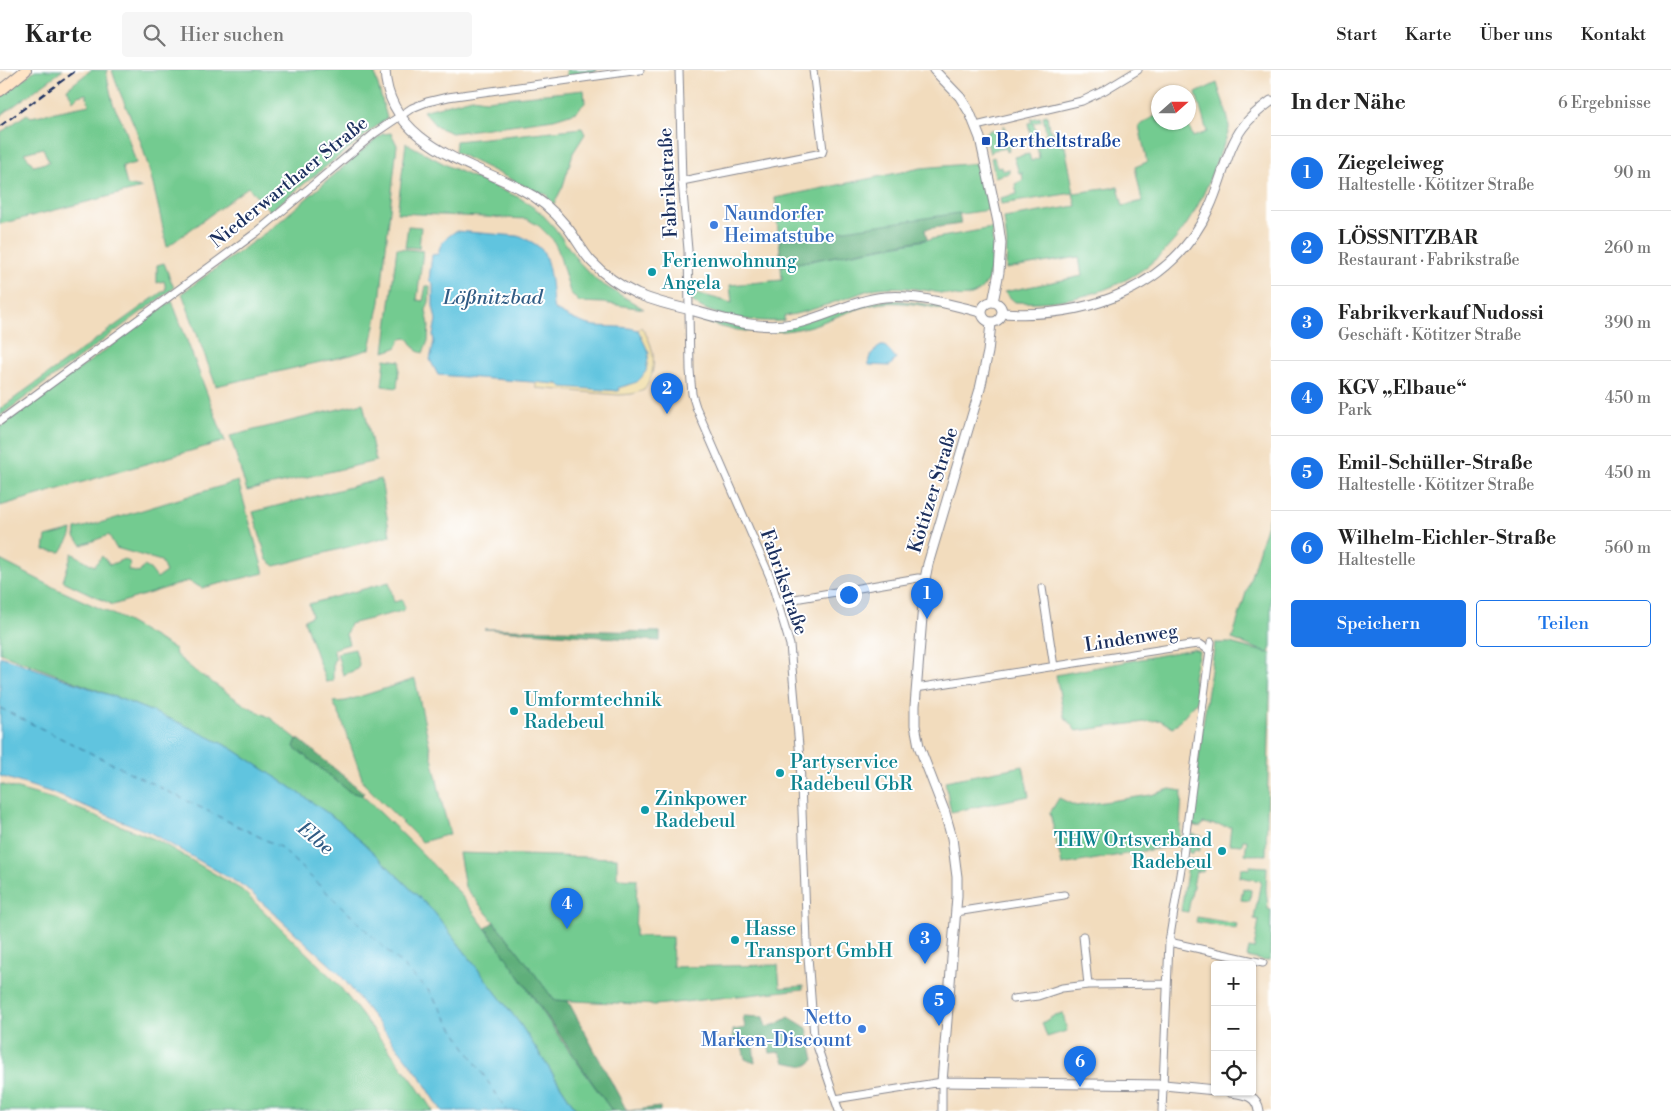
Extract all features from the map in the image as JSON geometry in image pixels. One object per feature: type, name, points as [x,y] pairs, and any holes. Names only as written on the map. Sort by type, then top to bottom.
[{"type":"main road","points":[[0,91],[26,70]]},
{"type":"street","points":[[385,70],[389,92],[400,115],[412,131],[436,149],[523,190],[539,200],[556,214],[591,260],[620,285],[651,299],[742,324],[771,326],[799,322],[854,304],[886,297],[933,301],[982,312]]},
{"type":"street","name":"Niederwarthaer Straße","points":[[0,421],[257,232],[375,133],[400,115],[426,102],[448,97],[600,73],[640,70]]},
{"type":"street","name":"Fabrikstraße","points":[[679,70],[682,181],[688,250],[688,310],[692,386],[695,403],[770,577],[790,645],[800,758],[807,943],[814,1037],[839,1111]]},
{"type":"street","points":[[682,181],[822,153],[813,70]]},
{"type":"street","points":[[934,70],[960,97],[976,126],[1000,232],[999,272],[994,302]]},
{"type":"street","points":[[976,126],[1082,100],[1105,90],[1138,70]]},
{"type":"street","points":[[1002,313],[1037,314],[1087,307],[1133,289],[1169,263],[1186,245],[1209,209],[1234,143],[1244,126],[1256,112],[1271,101]]},
{"type":"street","points":[[994,302],[1001,307],[1002,313],[999,320],[991,323],[985,321],[982,312],[985,305],[994,302]]},
{"type":"street","name":"Kötitzer Straße","points":[[942,1111],[942,1082],[956,912],[957,877],[952,838],[945,813],[919,746],[915,725],[916,688],[925,579],[928,564],[980,389],[988,352],[991,323]]},
{"type":"street","points":[[777,602],[918,578],[925,579]]},
{"type":"street","points":[[1042,588],[1054,666]]},
{"type":"street","points":[[1162,1111],[1169,942],[1184,847],[1211,642]]},
{"type":"street","name":"Lindenweg","points":[[916,688],[1200,644],[1210,651]]},
{"type":"street","points":[[956,912],[1064,895]]},
{"type":"street","points":[[1083,936],[1088,985]]},
{"type":"street","points":[[1169,942],[1263,963]]},
{"type":"street","points":[[1013,998],[1038,996],[1062,988],[1088,985],[1167,984]]},
{"type":"street","points":[[835,1099],[942,1082],[1164,1085],[1211,1090]]},
{"type":"street","points":[[1250,1096],[1256,1102],[1259,1111]]},
{"type":"green space","points":[[35,70],[63,70],[0,116],[0,98]]},
{"type":"green space","points":[[91,70],[109,70],[106,72],[113,104],[125,128],[136,163],[122,166],[127,185],[142,188],[0,224],[0,133],[27,114],[31,117],[89,105],[86,94],[78,96],[73,101],[67,89]],"holes":[[[43,148],[49,162],[34,166],[24,153]]]},
{"type":"green space","points":[[112,70],[375,70],[387,118],[270,211],[248,187],[167,247],[143,149]]},
{"type":"green space","points":[[566,70],[597,70],[597,71],[567,76]]},
{"type":"green space","points":[[1217,83],[1228,117],[1229,130],[1199,203],[1182,230],[1162,254],[1138,272],[1112,287],[1082,296],[1050,301],[1015,302],[1004,292],[1082,276],[1079,257],[1006,269],[1007,243],[1004,218],[1076,206],[1073,193],[1001,204],[1000,198],[1017,194],[1015,184],[1023,180],[1022,172],[1019,173],[1014,157],[1029,154],[1031,161],[1039,158],[1037,146],[1033,146],[1028,123],[1032,122],[1031,119],[1040,117],[1041,121],[1033,123],[1038,137],[1044,136],[1046,132],[1043,116],[1047,115],[1049,130],[1052,133],[1058,132],[1061,146],[1065,146],[1074,193],[1118,187],[1123,206],[1142,201],[1135,167],[1147,162],[1139,126],[1151,118],[1151,130],[1190,130],[1193,137],[1207,132],[1196,93]]},
{"type":"green space","points":[[584,90],[585,103],[576,112],[554,119],[452,133],[437,127],[423,111],[472,98],[486,100]]},
{"type":"green space","points":[[1003,126],[1005,126],[1009,151],[1007,152],[1006,148],[994,150],[990,154],[985,133],[993,129],[995,135],[1004,133]]},
{"type":"green space","points":[[582,128],[585,134],[573,153],[563,186],[554,204],[542,192],[541,194],[455,152],[456,141]]},
{"type":"green space","points":[[391,133],[397,145],[380,302],[370,349],[216,386],[182,293],[272,228],[382,134]]},
{"type":"green space","points":[[406,143],[450,167],[520,198],[540,212],[554,227],[578,261],[597,281],[644,309],[603,303],[579,302],[570,292],[558,250],[553,240],[539,226],[527,219],[397,213]]},
{"type":"green space","points":[[994,157],[997,168],[1001,167],[1002,171],[1009,169],[1009,173],[995,177],[991,158]]},
{"type":"green space","points":[[978,163],[989,210],[779,240],[775,198],[921,168]]},
{"type":"green space","points":[[959,213],[961,224],[925,229],[927,239],[781,266],[779,240]]},
{"type":"green space","points":[[408,226],[421,227],[419,248],[405,247]]},
{"type":"green space","points":[[992,228],[993,248],[988,279],[976,293],[967,296],[910,288],[879,288],[868,290],[809,311],[784,316],[784,321],[749,320],[723,316],[692,301],[693,292],[732,303],[730,285],[782,280],[781,266]]},
{"type":"green space","points":[[397,248],[423,251],[417,300],[423,301],[426,286],[430,286],[429,302],[426,310],[429,325],[428,341],[423,353],[417,351],[408,338],[401,339],[396,348],[384,352]]},
{"type":"green space","points":[[164,263],[174,288],[0,416],[0,409],[166,289],[164,281],[157,283],[157,265]]},
{"type":"green space","points":[[891,300],[921,303],[970,313],[970,316],[923,305],[888,303],[868,306],[801,329],[786,331],[756,332],[725,328],[698,319],[762,329],[875,302]]},
{"type":"green space","points":[[172,301],[225,441],[0,506],[0,427]]},
{"type":"green space","points":[[385,359],[400,361],[397,388],[382,386]]},
{"type":"green space","points":[[363,403],[376,461],[247,491],[230,436]]},
{"type":"green space","points":[[381,479],[390,536],[275,566],[267,560],[253,512]]},
{"type":"green space","points":[[238,481],[264,573],[202,588],[188,581],[113,605],[63,581],[72,553],[94,566],[102,556],[110,565],[124,559],[131,563],[128,570],[139,573],[144,566],[150,569],[157,578],[166,572],[161,561],[116,548],[109,535],[82,545],[75,537],[76,529]]},
{"type":"green space","points":[[1271,510],[1271,646],[1269,653],[1271,654],[1266,855],[1250,855],[1245,854],[1247,840],[1243,840],[1242,845],[1229,844],[1231,827],[1203,823],[1201,827],[1192,825],[1200,745],[1215,643],[1230,643],[1268,653],[1232,639]]},
{"type":"green space","points":[[72,530],[71,536],[61,552],[44,550],[46,537]]},
{"type":"green space","points":[[0,560],[121,618],[175,649],[176,655],[194,670],[245,705],[269,717],[297,739],[294,747],[350,792],[362,795],[458,891],[505,955],[560,1038],[612,1111],[582,1111],[574,1106],[520,1024],[434,912],[343,824],[231,748],[180,723],[0,653]]},
{"type":"green space","points":[[389,582],[394,602],[402,600],[405,608],[402,611],[350,624],[346,634],[349,644],[333,649],[336,659],[333,661],[333,681],[326,682],[304,620],[312,616],[309,604]]},
{"type":"green space","points":[[484,629],[660,632],[660,641]]},
{"type":"green space","points":[[355,649],[359,664],[358,669],[343,675],[337,653]]},
{"type":"green space","points":[[1193,649],[1199,651],[1193,677],[1198,700],[1173,728],[1160,720],[1076,731],[1064,716],[1056,675]]},
{"type":"green space","points":[[415,679],[450,834],[422,842],[364,784],[341,718],[333,702],[346,701]]},
{"type":"green space","points":[[297,739],[364,793],[362,795],[350,792],[294,747]]},
{"type":"green space","points":[[1023,766],[1029,796],[951,812],[945,781]]},
{"type":"green space","points":[[0,784],[53,799],[157,840],[242,890],[337,983],[413,1081],[433,1111],[0,1111]]},
{"type":"green space","points":[[1170,789],[1182,791],[1179,845],[1062,865],[1050,813],[1059,798],[1076,806],[1151,795]]},
{"type":"green space","points":[[1191,834],[1202,836],[1199,851],[1194,850],[1193,854],[1188,852]]},
{"type":"green space","points":[[459,853],[617,858],[617,878],[637,879],[635,936],[672,937],[673,967],[778,965],[780,988],[803,986],[803,989],[656,1005],[554,1000],[514,946],[465,887]]},
{"type":"green space","points":[[1189,859],[1205,862],[1203,872],[1196,871],[1188,912],[1181,911]]},
{"type":"green space","points":[[1250,866],[1267,867],[1266,889],[1268,909],[1271,910],[1270,960],[1264,961],[1247,957],[1249,948],[1254,949],[1259,920],[1254,919],[1261,881],[1240,877],[1241,868],[1249,869]]},
{"type":"green space","points":[[1243,888],[1251,890],[1250,901],[1241,900]]},
{"type":"green space","points":[[1197,917],[1237,924],[1236,929],[1196,922]]},
{"type":"green space","points":[[493,922],[514,946],[554,1000],[568,1001],[627,1111],[612,1111],[486,928]]},
{"type":"green space","points":[[1063,1013],[1067,1031],[1047,1037],[1042,1023],[1055,1015]]},
{"type":"green space","points":[[743,1016],[763,1017],[766,1027],[777,1024],[789,1017],[807,1028],[814,1060],[806,1066],[784,1062],[780,1052],[770,1053],[768,1040],[761,1037],[753,1044],[755,1063],[745,1059],[741,1041],[733,1038],[733,1030],[745,1028]]},
{"type":"green space","points":[[660,1107],[660,1111],[627,1111]]},
{"type":"sand","points":[[641,327],[650,342],[653,358],[652,375],[644,390],[632,394],[619,395],[536,388],[536,382],[618,391],[618,388],[628,385],[640,337],[638,330]]},
{"type":"water","name":"Lößnitzbad","points":[[456,231],[517,236],[539,247],[544,253],[548,267],[554,309],[590,325],[638,330],[649,353],[646,371],[641,378],[637,382],[618,388],[619,391],[562,387],[559,384],[438,375],[430,360],[436,320],[433,306],[433,284],[429,280],[432,255],[438,254],[444,240]]},
{"type":"water","points":[[881,346],[885,346],[896,358],[890,366],[869,365],[869,359],[872,354]]},
{"type":"water","name":"Elbe","points":[[0,656],[123,700],[180,723],[231,748],[343,824],[434,912],[520,1024],[577,1111],[442,1111],[419,1075],[339,973],[245,887],[151,833],[53,793],[0,776]]},
{"type":"ferry route","points":[[0,708],[280,847],[429,991],[507,1111]]},
{"type":"railway","points":[[0,126],[77,70]]},
{"type":"place","name":"Bertheltstraße","points":[[986,141]]},
{"type":"place","name":"Naundorfer Heimatstube","points":[[714,225]]},
{"type":"place","name":"Ferienwohnung Angela","points":[[652,272]]},
{"type":"place","name":"LÖSSNITZBAR","points":[[667,414]]},
{"type":"place","name":"Ziegeleiweg","points":[[927,619]]},
{"type":"place","name":"Umformtechnik Radebeul","points":[[514,711]]},
{"type":"place","name":"Partyservice Radebeul GbR","points":[[780,773]]},
{"type":"place","name":"Zinkpower Radebeul","points":[[645,810]]},
{"type":"place","name":"THW Ortsverband Radebeul","points":[[1222,851]]},
{"type":"place","name":"KGV „Elbaue“","points":[[567,929]]},
{"type":"place","name":"Hasse Transport GmbH","points":[[735,940]]},
{"type":"place","name":"Fabrikverkauf Nudossi","points":[[925,964]]},
{"type":"place","name":"Emil-Schüller-Straße","points":[[939,1026]]},
{"type":"place","name":"Netto Marken-Discount","points":[[862,1029]]},
{"type":"place","name":"Wilhelm-Eichler-Straße","points":[[1080,1087]]}]
